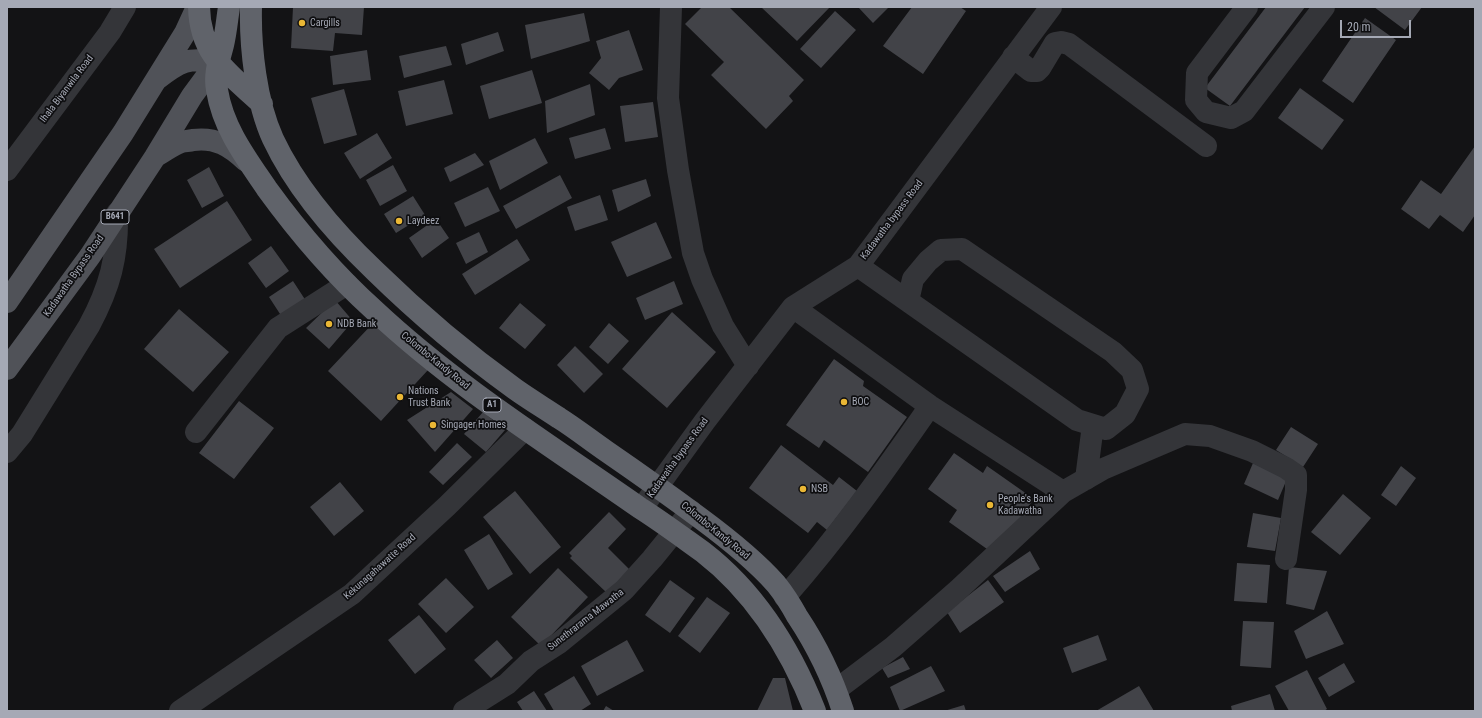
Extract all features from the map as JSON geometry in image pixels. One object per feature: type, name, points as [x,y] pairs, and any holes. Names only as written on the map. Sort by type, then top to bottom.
[{"type":"highway","points":[[198,7],[199,20],[203,36],[208,48],[217,62],[262,104]]},
{"type":"highway","name":"Colombo-Kandy Road","points":[[229,7],[223,46],[217,62],[215,78],[221,107],[227,124],[246,160],[293,224],[347,284],[372,309],[467,387],[525,429],[642,508],[703,552],[726,571],[761,611],[784,645],[794,662],[815,711]]},
{"type":"highway","name":"Colombo-Kandy Road","points":[[251,7],[251,32],[255,72],[262,104],[272,136],[287,165],[313,203],[353,250],[425,318],[517,391],[560,418],[658,486],[744,553],[776,585],[813,641],[836,690],[843,711]]},
{"type":"main road","points":[[7,302],[70,212],[157,79],[185,33],[198,7]]},
{"type":"main road","points":[[157,79],[173,67],[186,61],[200,59],[217,62]]},
{"type":"main road","name":"Kadawatha Bypass Road","points":[[7,369],[90,256],[117,213],[156,157],[192,96],[217,62]]},
{"type":"main road","points":[[156,157],[181,142],[208,140],[219,142],[228,146],[246,160]]},
{"type":"street","name":"Ihala Biyanwila Road","points":[[7,170],[110,32],[125,7]]},
{"type":"street","points":[[671,7],[668,98],[678,170],[693,253],[723,326],[748,366]]},
{"type":"street","name":"Kadawatha bypass Road","points":[[642,508],[705,420],[792,307],[858,266],[1051,7]]},
{"type":"street","points":[[1247,7],[1197,73],[1196,100],[1206,112],[1231,118],[1244,110],[1324,7]]},
{"type":"street","points":[[1014,57],[1031,71],[1037,71],[1055,43],[1061,42],[1069,44],[1206,146]]},
{"type":"street","points":[[7,452],[22,434],[98,309],[112,271],[116,249],[117,213]]},
{"type":"street","points":[[858,266],[1077,420],[1106,429],[1126,414],[1138,389],[1132,370],[1113,352],[962,249],[941,250],[928,261],[913,278],[908,301]]},
{"type":"street","points":[[196,432],[278,328],[347,284]]},
{"type":"street","points":[[792,307],[930,406],[1063,492]]},
{"type":"street","points":[[785,597],[849,519],[930,406]]},
{"type":"street","points":[[1086,479],[1093,425]]},
{"type":"street","name":"Kekunagahawatte Road","points":[[180,711],[352,594],[447,506],[525,429]]},
{"type":"street","points":[[836,690],[899,642],[958,590],[1063,492],[1103,469],[1185,434],[1210,436],[1252,451],[1286,468],[1296,475],[1296,490],[1286,559]]},
{"type":"street","name":"Sunethrarama Mawatha","points":[[464,711],[507,684],[531,661],[559,643],[624,590],[675,532],[691,511]]},
{"type":"building","points":[[293,7],[364,7],[362,35],[335,33],[333,51],[291,48]]},
{"type":"building","points":[[702,7],[729,7],[804,80],[789,96],[793,101],[766,129],[711,75],[724,62],[685,24]]},
{"type":"building","points":[[761,7],[830,7],[797,41]]},
{"type":"building","points":[[858,7],[889,7],[873,23]]},
{"type":"building","points":[[912,7],[960,7],[966,11],[923,74],[883,46]]},
{"type":"building","points":[[1266,7],[1305,7],[1230,106],[1205,88]]},
{"type":"building","points":[[1374,7],[1422,7],[1405,30]]},
{"type":"building","points":[[835,11],[856,30],[821,68],[800,49]]},
{"type":"building","points":[[584,13],[590,41],[531,59],[525,25]]},
{"type":"building","points":[[1365,18],[1396,40],[1353,103],[1322,81]]},
{"type":"building","points":[[629,30],[643,70],[619,78],[609,90],[589,73],[601,58],[596,41]]},
{"type":"building","points":[[498,32],[504,51],[466,65],[461,44]]},
{"type":"building","points":[[446,46],[452,65],[404,78],[399,56]]},
{"type":"building","points":[[367,50],[371,80],[333,85],[330,56]]},
{"type":"building","points":[[532,70],[542,103],[489,119],[480,86]]},
{"type":"building","points":[[444,80],[453,114],[406,126],[398,91]]},
{"type":"building","points":[[590,84],[595,115],[547,133],[545,101]]},
{"type":"building","points":[[1300,88],[1344,120],[1322,150],[1278,118]]},
{"type":"building","points":[[344,89],[357,135],[324,144],[311,98]]},
{"type":"building","points":[[653,102],[658,137],[625,142],[620,106]]},
{"type":"building","points":[[605,128],[611,149],[575,159],[569,138]]},
{"type":"building","points":[[377,133],[392,158],[360,179],[344,153]]},
{"type":"building","points":[[535,138],[548,163],[500,190],[489,161]]},
{"type":"building","points":[[1475,146],[1475,215],[1463,232],[1440,215],[1429,229],[1401,209],[1421,180],[1441,194]]},
{"type":"building","points":[[475,153],[484,165],[450,182],[444,168]]},
{"type":"building","points":[[393,165],[407,191],[380,206],[366,180]]},
{"type":"building","points":[[209,167],[224,196],[202,208],[187,180]]},
{"type":"building","points":[[560,175],[572,198],[516,229],[503,206]]},
{"type":"building","points":[[646,179],[651,196],[618,212],[612,190]]},
{"type":"building","points":[[488,187],[500,211],[465,227],[454,203]]},
{"type":"building","points":[[600,195],[608,220],[575,231],[567,207]]},
{"type":"building","points":[[413,196],[425,215],[396,233],[384,214]]},
{"type":"building","points":[[227,201],[252,240],[180,288],[154,249]]},
{"type":"building","points":[[436,219],[449,238],[422,258],[409,238]]},
{"type":"building","points":[[656,222],[672,258],[627,277],[611,242]]},
{"type":"building","points":[[479,232],[488,252],[466,264],[456,243]]},
{"type":"building","points":[[517,239],[530,260],[475,295],[462,274]]},
{"type":"building","points":[[271,246],[289,271],[266,288],[248,263]]},
{"type":"building","points":[[293,281],[306,301],[282,317],[269,297]]},
{"type":"building","points":[[674,281],[683,304],[645,320],[636,298]]},
{"type":"building","name":"NDB Bank","points":[[335,300],[353,321],[329,349],[306,328]]},
{"type":"building","points":[[520,303],[546,325],[525,349],[499,328]]},
{"type":"building","points":[[179,309],[229,352],[193,392],[144,349]]},
{"type":"building","points":[[672,312],[716,352],[667,408],[622,369]]},
{"type":"building","points":[[375,321],[428,370],[381,421],[328,371]]},
{"type":"building","points":[[609,323],[629,341],[608,364],[589,347]]},
{"type":"building","points":[[575,346],[603,374],[584,393],[557,365]]},
{"type":"building","name":"BOC","points":[[834,359],[864,381],[863,386],[907,417],[868,472],[824,440],[819,448],[786,425]]},
{"type":"building","points":[[451,392],[473,409],[435,452],[407,420]]},
{"type":"building","points":[[239,401],[274,428],[234,479],[199,453]]},
{"type":"building","points":[[483,412],[505,430],[486,452],[464,434]]},
{"type":"building","points":[[1291,427],[1318,444],[1303,467],[1276,450]]},
{"type":"building","points":[[457,443],[472,457],[443,485],[429,472]]},
{"type":"building","name":"NSB","points":[[781,445],[833,485],[839,477],[857,491],[827,530],[817,522],[808,533],[749,488]]},
{"type":"building","name":"People's Bank Kadawatha","points":[[954,453],[983,473],[987,466],[1034,499],[994,554],[949,522],[957,510],[928,489]]},
{"type":"building","points":[[1253,463],[1287,479],[1278,500],[1244,484]]},
{"type":"building","points":[[1401,466],[1416,478],[1396,506],[1381,495]]},
{"type":"building","points":[[340,482],[364,511],[334,536],[310,507]]},
{"type":"building","points":[[515,491],[561,547],[530,574],[483,517]]},
{"type":"building","points":[[1343,494],[1371,518],[1340,555],[1311,532]]},
{"type":"building","points":[[609,512],[626,529],[608,548],[630,570],[607,593],[570,558],[572,556],[569,553]]},
{"type":"building","points":[[1253,513],[1281,518],[1275,551],[1247,547]]},
{"type":"building","points":[[489,534],[513,574],[488,590],[464,550]]},
{"type":"building","points":[[1030,551],[1040,569],[1005,592],[993,576]]},
{"type":"building","points":[[1237,563],[1270,565],[1267,603],[1234,601]]},
{"type":"building","points":[[1289,567],[1327,571],[1314,610],[1286,604]]},
{"type":"building","points":[[558,568],[588,597],[541,646],[511,617]]},
{"type":"building","points":[[446,578],[474,607],[446,633],[418,604]]},
{"type":"building","points":[[670,580],[695,598],[670,633],[645,615]]},
{"type":"building","points":[[988,580],[1004,602],[960,633],[947,612]]},
{"type":"building","points":[[707,597],[730,613],[700,653],[678,636]]},
{"type":"building","points":[[1327,611],[1344,644],[1306,659],[1294,631]]},
{"type":"building","points":[[419,615],[446,649],[415,674],[388,640]]},
{"type":"building","points":[[1243,621],[1274,622],[1271,668],[1240,666]]},
{"type":"building","points":[[1098,635],[1107,660],[1072,673],[1063,648]]},
{"type":"building","points":[[497,640],[513,658],[491,678],[474,660]]},
{"type":"building","points":[[627,640],[644,671],[597,696],[581,666]]},
{"type":"building","points":[[903,657],[910,669],[888,678],[882,668]]},
{"type":"building","points":[[1344,663],[1355,682],[1329,697],[1318,678]]},
{"type":"building","points":[[931,666],[945,691],[900,711],[890,687]]},
{"type":"building","points":[[1307,670],[1327,709],[1324,711],[1289,711],[1275,686]]},
{"type":"building","points":[[574,676],[591,704],[580,711],[554,711],[544,694]]},
{"type":"building","points":[[773,678],[785,678],[793,711],[757,711]]},
{"type":"building","points":[[1139,686],[1154,711],[1096,711]]},
{"type":"building","points":[[534,691],[547,711],[523,711],[517,702]]},
{"type":"building","points":[[1270,694],[1275,711],[1232,711],[1231,706]]},
{"type":"building","points":[[964,705],[966,711],[944,711]]},
{"type":"building","points":[[606,706],[614,711],[603,711]]},
{"type":"place","name":"Cargills","points":[[302,23]]},
{"type":"place","name":"Laydeez","points":[[399,221]]},
{"type":"place","name":"NDB Bank","points":[[329,324]]},
{"type":"place","name":"Nations Trust Bank","points":[[400,397]]},
{"type":"place","name":"BOC","points":[[844,402]]},
{"type":"place","name":"Singager Homes","points":[[433,425]]},
{"type":"place","name":"NSB","points":[[803,489]]},
{"type":"place","name":"People's Bank Kadawatha","points":[[990,505]]}]
